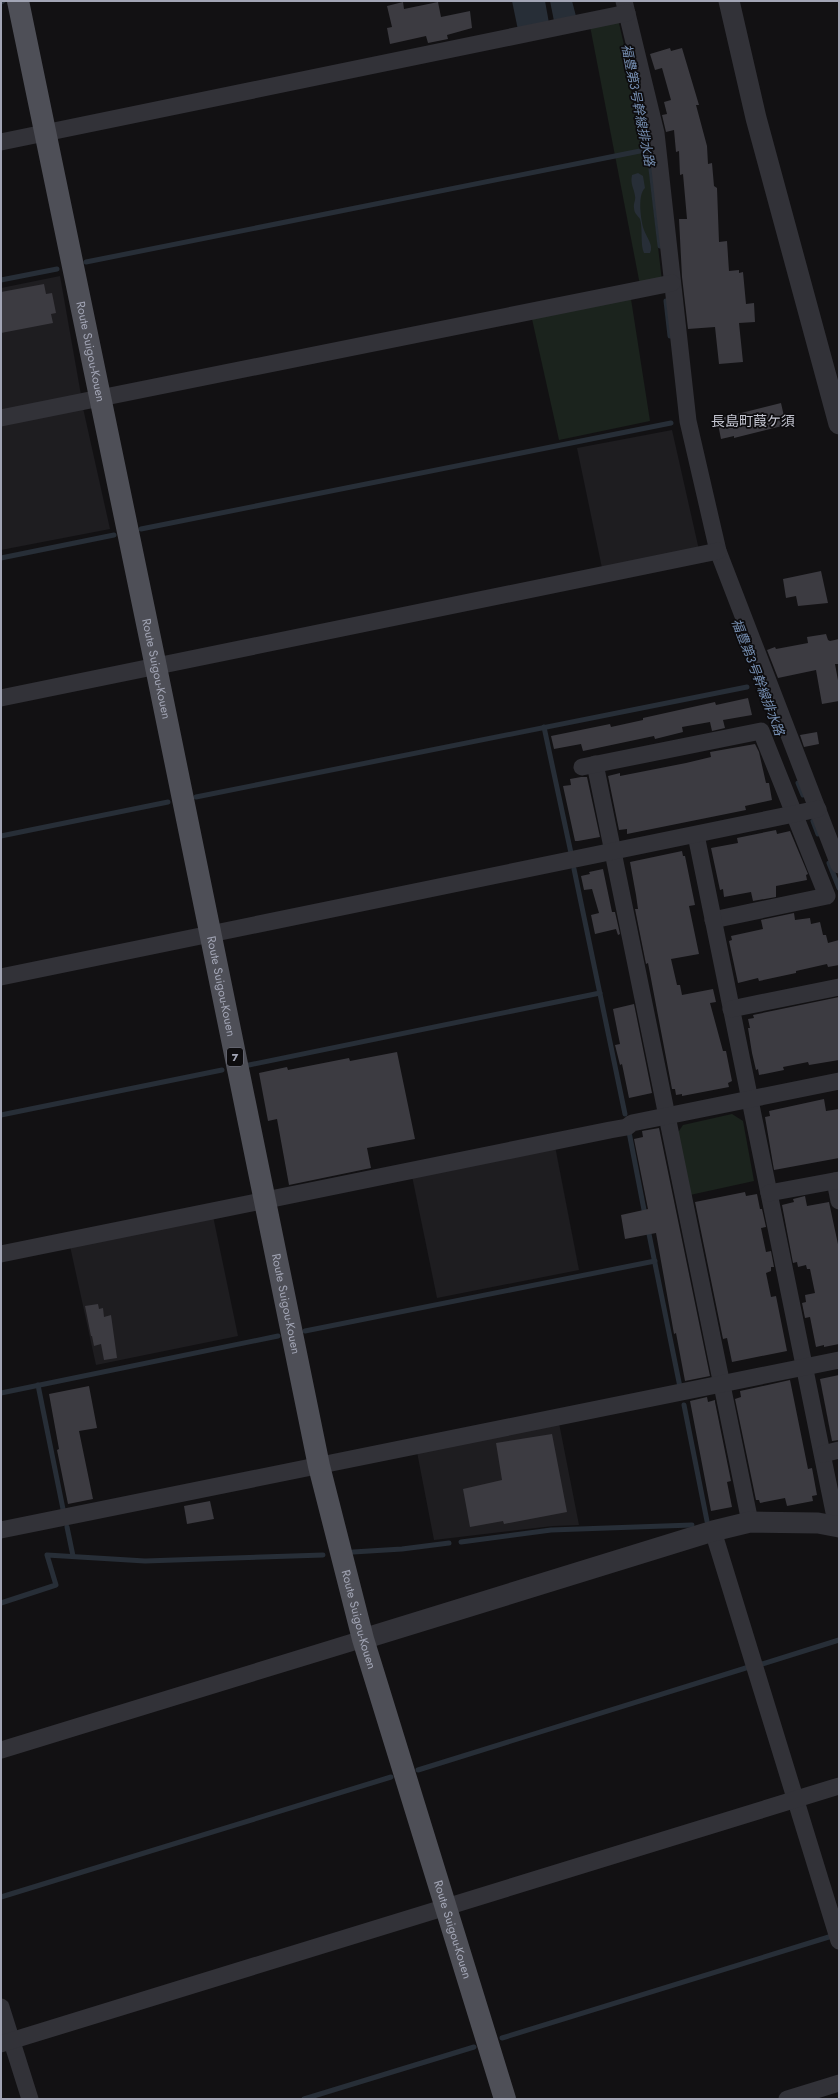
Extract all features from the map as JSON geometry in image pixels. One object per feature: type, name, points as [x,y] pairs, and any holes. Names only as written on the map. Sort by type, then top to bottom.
[{"type":"main road","name":"Route Suigou-Kouen","points":[[18,1],[44,133],[266,1202],[319,1466],[363,1639],[505,2099]]},
{"type":"street","points":[[730,1],[756,118],[839,424]]},
{"type":"street","points":[[1,142],[622,11],[656,133],[688,421],[718,551],[839,866]]},
{"type":"street","points":[[1,418],[672,283]]},
{"type":"street","points":[[1,698],[718,551]]},
{"type":"street","points":[[713,920],[827,896],[761,731],[588,765],[613,852],[750,1522]]},
{"type":"street","points":[[1,977],[818,809]]},
{"type":"street","points":[[1,1750],[713,1531],[750,1522],[818,1523],[838,1527],[831,1452],[804,1367],[696,835]]},
{"type":"street","points":[[731,1009],[839,987]]},
{"type":"street","points":[[1,1254],[266,1202],[627,1127],[632,1123],[668,1115],[839,1081]]},
{"type":"street","points":[[769,1193],[837,1181],[839,1201]]},
{"type":"street","points":[[1,1530],[722,1385],[839,1360]]},
{"type":"street","points":[[713,1531],[839,1940]]},
{"type":"street","points":[[6,2042],[839,1786]]},
{"type":"street","points":[[1,2007],[6,2042],[30,2099]]},
{"type":"street","points":[[787,2099],[839,2083]]},
{"type":"shaded area","points":[[512,1],[545,1],[549,23],[518,30]]},
{"type":"shaded area","points":[[550,1],[572,1],[576,16],[554,21]]},
{"type":"shaded area","points":[[618,19],[645,136],[662,281],[640,285],[590,26]]},
{"type":"shaded area","points":[[638,173],[643,176],[645,188],[641,196],[640,208],[644,230],[651,245],[650,253],[644,253],[642,246],[641,223],[634,210],[635,193],[632,183],[632,175]]},
{"type":"shaded area","points":[[60,276],[81,395],[1,412],[1,288]]},
{"type":"shaded area","points":[[631,299],[650,421],[559,440],[532,319]]},
{"type":"shaded area","points":[[83,408],[110,529],[1,550],[1,425]]},
{"type":"shaded area","points":[[672,430],[699,550],[602,568],[577,448]]},
{"type":"shaded area","points":[[732,1114],[743,1121],[754,1181],[690,1195],[677,1134],[683,1125]]},
{"type":"shaded area","points":[[555,1146],[579,1270],[437,1298],[412,1176]]},
{"type":"shaded area","points":[[213,1216],[238,1336],[96,1365],[70,1246]]},
{"type":"shaded area","points":[[559,1423],[579,1525],[553,1526],[434,1540],[417,1452]]},
{"type":"building","points":[[403,2],[404,9],[438,2],[441,17],[470,11],[472,28],[447,35],[448,39],[428,43],[426,36],[390,44],[387,28],[392,27],[387,6]]},
{"type":"building","points":[[670,48],[671,51],[682,48],[699,105],[696,105],[707,146],[708,164],[712,163],[714,186],[717,188],[719,242],[727,241],[729,271],[739,270],[739,273],[743,272],[746,304],[754,303],[755,322],[739,323],[743,362],[719,364],[715,327],[688,329],[682,277],[679,219],[687,219],[683,174],[680,175],[679,151],[676,152],[674,130],[666,132],[662,115],[667,114],[664,102],[671,100],[662,68],[655,70],[650,54]]},
{"type":"building","points":[[44,284],[46,294],[52,293],[56,313],[51,314],[53,323],[1,333],[1,292]]},
{"type":"building","points":[[781,403],[786,425],[734,438],[734,436],[721,439],[717,419]]},
{"type":"building","points":[[821,571],[828,603],[798,606],[796,596],[786,598],[783,579]]},
{"type":"building","points":[[826,634],[828,640],[830,641],[839,639],[839,664],[835,664],[839,686],[839,701],[822,704],[816,670],[778,678],[767,650],[775,647],[776,649],[808,643],[807,637]]},
{"type":"building","points":[[748,698],[752,715],[723,720],[725,728],[712,731],[710,722],[682,727],[683,732],[655,739],[654,736],[583,751],[581,744],[554,749],[551,736],[610,724],[611,727],[643,720],[643,718],[715,702],[716,705]]},
{"type":"building","points":[[817,732],[819,744],[804,747],[800,735]]},
{"type":"building","points":[[755,744],[759,752],[766,783],[769,783],[772,800],[745,806],[746,810],[627,834],[627,829],[619,830],[608,776],[620,773],[620,776],[686,763],[711,757],[710,752]]},
{"type":"building","points":[[587,777],[600,837],[575,841],[563,786],[571,785],[570,779]]},
{"type":"building","points":[[776,830],[777,834],[790,831],[808,874],[806,875],[807,880],[776,886],[776,897],[753,901],[751,892],[724,897],[723,889],[720,890],[711,848],[738,843],[737,838]]},
{"type":"building","points":[[682,851],[683,856],[685,856],[695,905],[689,906],[699,954],[671,959],[677,985],[680,985],[682,995],[713,989],[716,1002],[710,1003],[723,1051],[726,1051],[732,1081],[728,1083],[729,1087],[682,1096],[682,1094],[676,1095],[675,1089],[672,1089],[648,963],[646,964],[635,909],[638,909],[630,862]]},
{"type":"building","points":[[603,869],[612,912],[615,912],[620,934],[618,935],[616,929],[595,934],[591,915],[599,913],[592,889],[584,890],[581,876],[590,874],[589,872]]},
{"type":"building","points":[[794,913],[795,920],[810,918],[811,924],[820,922],[823,935],[826,935],[828,943],[839,940],[839,965],[828,967],[827,964],[796,971],[796,973],[759,981],[758,978],[738,983],[729,941],[732,940],[731,936],[763,929],[761,920]]},
{"type":"building","points":[[839,997],[839,1060],[809,1065],[808,1062],[783,1067],[784,1070],[759,1075],[758,1069],[756,1070],[752,1053],[748,1019],[754,1018],[753,1015]]},
{"type":"building","points":[[634,1004],[652,1093],[629,1098],[622,1064],[620,1065],[615,1045],[620,1044],[613,1009]]},
{"type":"building","points":[[397,1052],[415,1139],[367,1148],[371,1168],[289,1185],[277,1119],[268,1121],[259,1073],[287,1067],[288,1070],[349,1058],[350,1061]]},
{"type":"building","points":[[824,1099],[826,1111],[839,1109],[839,1158],[774,1170],[765,1117],[770,1116],[769,1111]]},
{"type":"building","points":[[659,1128],[710,1376],[685,1381],[676,1333],[674,1334],[656,1233],[625,1239],[621,1215],[648,1209],[634,1139],[643,1137],[642,1131]]},
{"type":"building","points":[[745,1192],[746,1196],[757,1194],[760,1209],[762,1209],[766,1227],[761,1228],[766,1252],[771,1251],[774,1267],[771,1267],[771,1271],[766,1273],[771,1297],[776,1296],[787,1351],[732,1362],[727,1338],[723,1339],[695,1202]]},
{"type":"building","points":[[805,1196],[807,1206],[829,1202],[839,1249],[839,1344],[824,1347],[824,1345],[816,1347],[810,1317],[805,1318],[802,1303],[806,1302],[805,1295],[815,1293],[810,1269],[807,1269],[806,1265],[798,1267],[797,1262],[793,1263],[782,1205],[794,1202],[793,1199]]},
{"type":"building","points":[[98,1304],[99,1309],[103,1308],[104,1317],[111,1315],[117,1358],[104,1360],[101,1344],[94,1346],[85,1306]]},
{"type":"building","points":[[839,1375],[839,1440],[832,1441],[820,1379]]},
{"type":"building","points":[[790,1380],[808,1469],[812,1468],[817,1495],[812,1496],[813,1501],[787,1506],[785,1498],[760,1503],[759,1500],[756,1500],[735,1399],[741,1397],[740,1391]]},
{"type":"building","points":[[89,1386],[97,1428],[79,1431],[93,1499],[68,1504],[57,1450],[59,1449],[49,1394]]},
{"type":"building","points":[[707,1397],[708,1402],[715,1400],[731,1481],[727,1482],[732,1507],[711,1511],[690,1401]]},
{"type":"building","points":[[552,1434],[567,1512],[504,1524],[503,1521],[470,1527],[463,1489],[502,1480],[496,1443]]},
{"type":"building","points":[[210,1501],[214,1519],[187,1524],[184,1506]]},
{"type":"waterway","name":"福豊第3号幹線排水路","points":[[635,82],[647,135],[660,246]]},
{"type":"waterway","points":[[86,262],[640,151]]},
{"type":"waterway","points":[[1,280],[57,269]]},
{"type":"waterway","name":"福豊第3号幹線排水路","points":[[666,301],[670,336]]},
{"type":"waterway","points":[[141,529],[671,423]]},
{"type":"waterway","points":[[1,558],[114,535]]},
{"type":"waterway","points":[[196,797],[747,687]]},
{"type":"waterway","points":[[544,727],[571,853]]},
{"type":"waterway","name":"福豊第3号幹線排水路","points":[[798,783],[803,795]]},
{"type":"waterway","points":[[1,836],[168,802]]},
{"type":"waterway","name":"福豊第3号幹線排水路","points":[[813,821],[818,834]]},
{"type":"waterway","name":"福豊第3号幹線排水路","points":[[829,863],[839,888]]},
{"type":"waterway","points":[[574,869],[625,1114]]},
{"type":"waterway","points":[[249,1065],[600,993]]},
{"type":"waterway","points":[[1,1115],[222,1070]]},
{"type":"waterway","points":[[629,1132],[645,1215]]},
{"type":"waterway","points":[[648,1229],[680,1387]]},
{"type":"waterway","points":[[305,1331],[655,1261]]},
{"type":"waterway","points":[[1,1393],[278,1336]]},
{"type":"waterway","points":[[38,1385],[63,1509]]},
{"type":"waterway","points":[[684,1405],[707,1521]]},
{"type":"waterway","points":[[461,1542],[551,1530],[692,1525]]},
{"type":"waterway","points":[[67,1527],[73,1556]]},
{"type":"waterway","points":[[353,1552],[402,1549],[449,1543]]},
{"type":"waterway","points":[[1,1603],[56,1585],[47,1555],[145,1561],[323,1555]]},
{"type":"waterway","points":[[762,1664],[839,1640]]},
{"type":"waterway","points":[[418,1770],[749,1667]]},
{"type":"waterway","points":[[1,1897],[391,1777]]},
{"type":"waterway","points":[[502,2038],[832,1936]]},
{"type":"waterway","points":[[304,2099],[474,2047]]},
{"type":"district","name":"長島町葭ケ須","points":[[753,421]]}]
